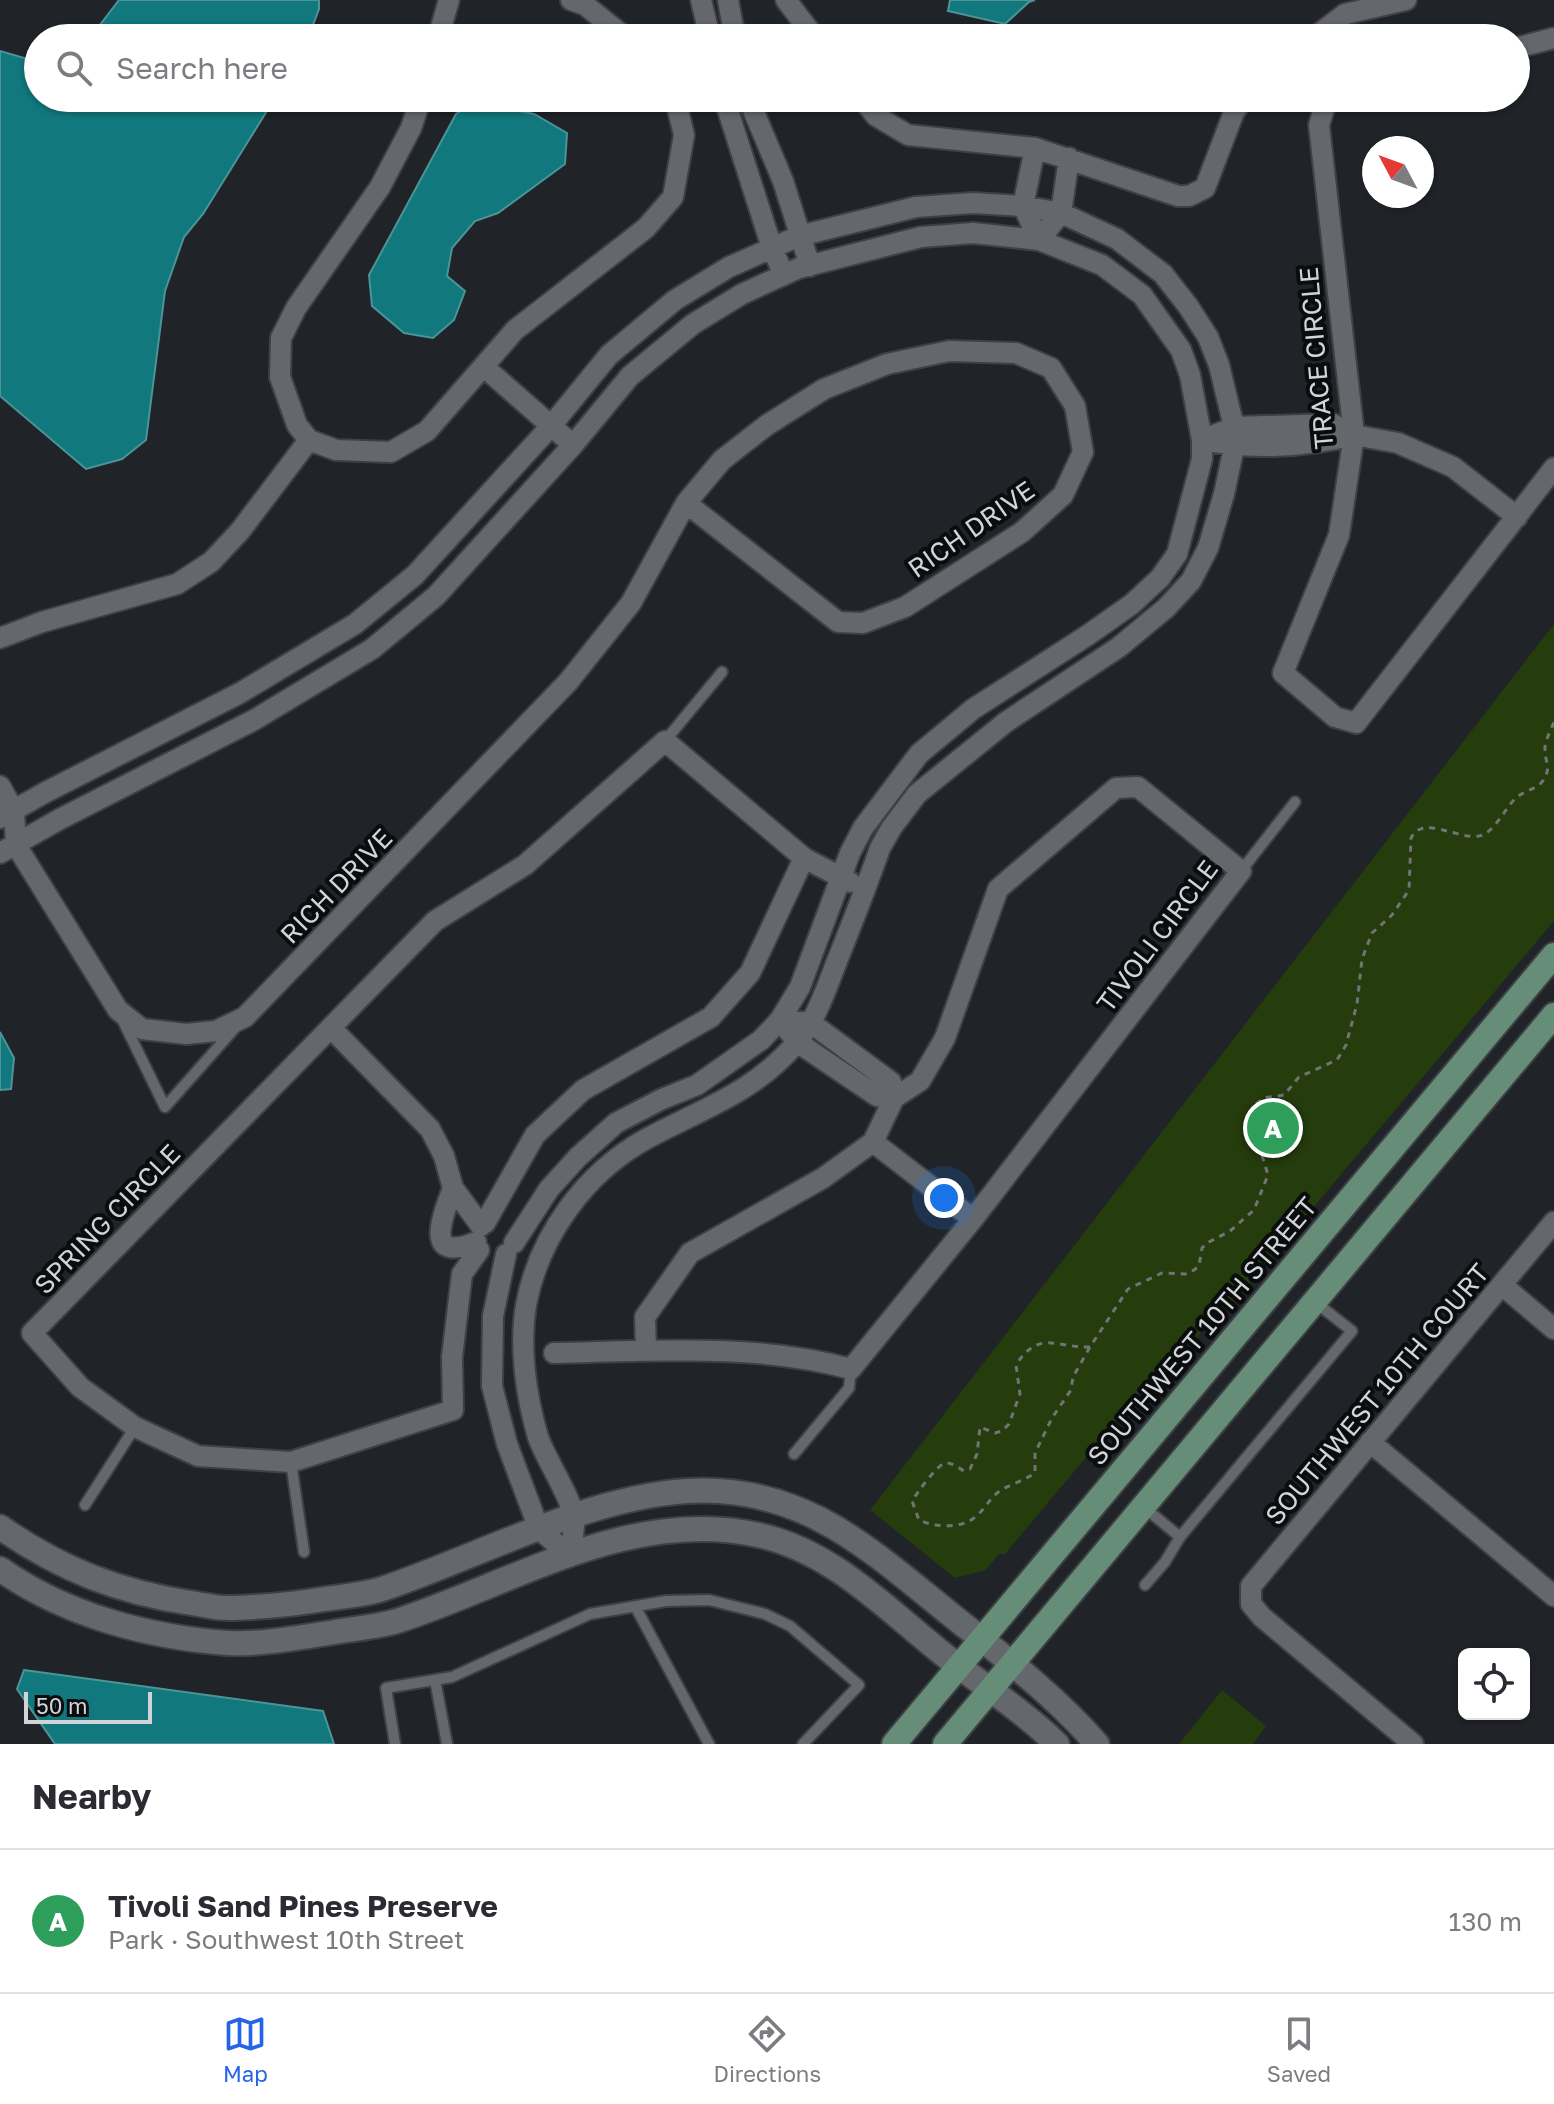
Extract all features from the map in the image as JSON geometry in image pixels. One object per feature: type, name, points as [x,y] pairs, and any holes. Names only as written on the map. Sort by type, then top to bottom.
[{"type":"main road","name":"SOUTHWEST 10TH STREET","points":[[894,1744],[1554,955]]},
{"type":"main road","points":[[945,1744],[1554,1015]]},
{"type":"street","points":[[442,24],[449,0]]},
{"type":"street","points":[[571,0],[585,5],[609,24]]},
{"type":"street","points":[[701,0],[707,24]]},
{"type":"street","points":[[728,0],[732,24]]},
{"type":"street","points":[[786,0],[804,24]]},
{"type":"street","points":[[1327,24],[1343,7],[1406,0]]},
{"type":"street","points":[[1530,44],[1554,38]]},
{"type":"street","points":[[416,112],[380,187],[296,308],[281,338],[280,377],[289,409],[309,440],[336,450],[391,452],[427,431],[515,330],[646,228],[673,197],[684,135],[678,112]]},
{"type":"street","points":[[728,112],[772,248],[784,275]]},
{"type":"street","points":[[754,112],[783,181],[810,266]]},
{"type":"street","points":[[873,112],[908,135],[1035,148],[1178,196],[1189,196],[1205,188],[1234,112]]},
{"type":"street","name":"TRACE CIRCLE","points":[[1323,112],[1319,125],[1354,435],[1339,535],[1283,673],[1335,717],[1356,723],[1554,468]]},
{"type":"street","points":[[1035,148],[1023,206],[1039,240]]},
{"type":"street","points":[[1039,240],[1061,213],[1069,158]]},
{"type":"street","points":[[0,786],[7,815],[261,681],[355,624],[415,575],[551,426],[609,355],[675,300],[729,267],[799,236],[916,207],[973,203],[1023,206],[1061,213],[1117,239],[1163,274],[1208,337],[1219,365],[1234,437],[1208,548],[1191,581],[1166,608],[1119,647],[1006,722],[917,794],[880,848],[811,1023],[797,1042],[767,1073],[724,1102],[644,1140],[611,1165],[580,1193],[556,1227],[539,1260],[526,1306],[525,1369],[538,1437],[574,1517],[570,1556]]},
{"type":"street","points":[[5,844],[60,819],[276,706],[372,649],[436,596],[573,445],[630,376],[693,324],[742,294],[810,266],[921,237],[973,233],[1039,240],[1102,265],[1142,295],[1181,350],[1190,375],[1202,440],[1199,473],[1177,554],[1160,578],[1132,604],[973,709],[919,754],[863,828],[840,877],[800,987],[780,1020],[761,1040],[697,1085],[616,1123],[578,1157],[549,1189],[511,1248],[490,1257],[453,1188],[444,1156],[430,1129],[331,1028]]},
{"type":"street","name":"RICH DRIVE","points":[[7,815],[5,844],[118,1010],[142,1029],[186,1034],[216,1031],[245,1017],[568,682],[631,603],[686,503],[722,460],[767,425],[824,389],[887,364],[949,351],[1016,353],[1051,368],[1075,406],[1083,452],[1063,495],[1022,532],[965,570],[905,607],[863,623],[838,622],[686,503]]},
{"type":"street","points":[[484,367],[573,445]]},
{"type":"street","points":[[1202,440],[1234,437],[1329,441],[1354,435],[1398,443],[1453,467],[1517,517]]},
{"type":"street","points":[[0,638],[42,622],[177,584],[200,570],[240,531],[309,440]]},
{"type":"street","points":[[261,681],[276,706]]},
{"type":"street","points":[[665,741],[804,858],[866,890]]},
{"type":"street","name":"SPRING CIRCLE","points":[[665,741],[525,865],[435,921],[32,1333],[80,1387],[135,1427],[198,1456],[291,1462],[453,1410],[452,1357],[462,1274],[535,1135],[583,1090],[711,1017],[750,973],[804,858]]},
{"type":"street","name":"TIVOLI CIRCLE","points":[[646,1351],[645,1317],[690,1253],[823,1178],[873,1142],[894,1098],[920,1081],[945,1038],[998,889],[1116,788],[1138,787],[1241,871],[973,1219],[851,1369]]},
{"type":"street","points":[[780,1020],[811,1023],[891,1082],[894,1098],[877,1096],[797,1042],[780,1020]]},
{"type":"street","points":[[873,1142],[973,1219]]},
{"type":"street","points":[[453,1188],[439,1226],[445,1243],[460,1249],[497,1220],[509,1225],[514,1236],[493,1316],[492,1386],[507,1444],[539,1529],[570,1556]]},
{"type":"street","name":"SOUTHWEST 10TH COURT","points":[[1413,1744],[1262,1617],[1251,1604],[1251,1586],[1554,1222]]},
{"type":"street","points":[[511,1248],[539,1260]]},
{"type":"street","points":[[1502,1285],[1554,1329]]},
{"type":"street","points":[[554,1353],[705,1351],[815,1359],[851,1369]]},
{"type":"street","points":[[1370,1442],[1554,1596]]},
{"type":"street","points":[[0,1527],[30,1548],[87,1577],[151,1597],[230,1608],[302,1602],[381,1590],[539,1529],[646,1496],[688,1491],[719,1492],[768,1500],[809,1514],[863,1544],[1013,1665],[1070,1715],[1097,1744]]},
{"type":"street","points":[[0,1569],[74,1609],[143,1631],[229,1643],[306,1637],[397,1622],[628,1537],[668,1529],[731,1529],[761,1535],[804,1551],[832,1566],[958,1666],[1014,1705],[1057,1744]]},
{"type":"lane","points":[[665,741],[722,672]]},
{"type":"lane","points":[[1241,871],[1295,802]]},
{"type":"lane","points":[[118,1010],[165,1107],[245,1017]]},
{"type":"lane","points":[[1145,1585],[1165,1562],[1180,1537],[1352,1331],[1315,1302]]},
{"type":"lane","points":[[794,1454],[849,1388],[851,1369]]},
{"type":"lane","points":[[85,1505],[135,1427]]},
{"type":"lane","points":[[291,1462],[304,1552]]},
{"type":"lane","points":[[1145,1508],[1180,1537]]},
{"type":"lane","points":[[395,1744],[386,1688],[452,1677],[590,1614],[666,1601],[709,1600],[737,1605],[790,1626],[859,1685],[803,1744]]},
{"type":"lane","points":[[635,1606],[709,1744]]},
{"type":"lane","points":[[435,1680],[447,1744]]},
{"type":"path","points":[[1090,1347],[1053,1341],[1031,1346],[1016,1365],[1020,1394],[1015,1415],[1002,1431],[995,1433],[980,1427],[977,1454],[970,1469],[964,1471],[948,1463],[942,1464],[912,1501],[919,1520],[939,1526],[965,1522],[974,1518],[986,1502],[1002,1490],[1035,1473],[1035,1453],[1052,1418],[1071,1390],[1073,1377],[1090,1347],[1128,1289],[1162,1273],[1187,1274],[1194,1270],[1207,1243],[1244,1220],[1254,1210],[1268,1175],[1251,1119],[1256,1104],[1263,1098],[1284,1095],[1299,1077],[1337,1060],[1346,1045],[1357,1004],[1362,959],[1372,933],[1392,915],[1409,890],[1411,838],[1415,831],[1434,827],[1444,833],[1477,836],[1485,833],[1518,796],[1538,786],[1547,775],[1548,761],[1544,749],[1554,722]]},
{"type":"green space","points":[[1554,624],[1554,921],[1244,1290],[1140,1393],[1005,1554],[999,1554],[986,1570],[955,1578],[870,1510]]},
{"type":"green space","points":[[1222,1690],[1266,1726],[1253,1744],[1179,1744]]},
{"type":"water","points":[[119,0],[319,0],[313,24],[101,24]]},
{"type":"water","points":[[950,0],[1035,0],[1005,24],[948,11]]},
{"type":"water","points":[[0,51],[24,58],[24,112],[266,112],[203,214],[184,237],[165,291],[146,440],[122,459],[86,469],[0,396]]},
{"type":"water","points":[[456,114],[534,114],[567,133],[565,164],[498,213],[475,221],[452,248],[447,276],[465,291],[454,320],[433,338],[404,333],[372,306],[369,275]]},
{"type":"water","points":[[0,1032],[14,1058],[11,1089],[0,1090]]},
{"type":"water","points":[[24,1670],[323,1711],[334,1744],[55,1744],[17,1689]]},
{"type":"place","name":"Tivoli Sand Pines Preserve","points":[[1273,1128]]}]
